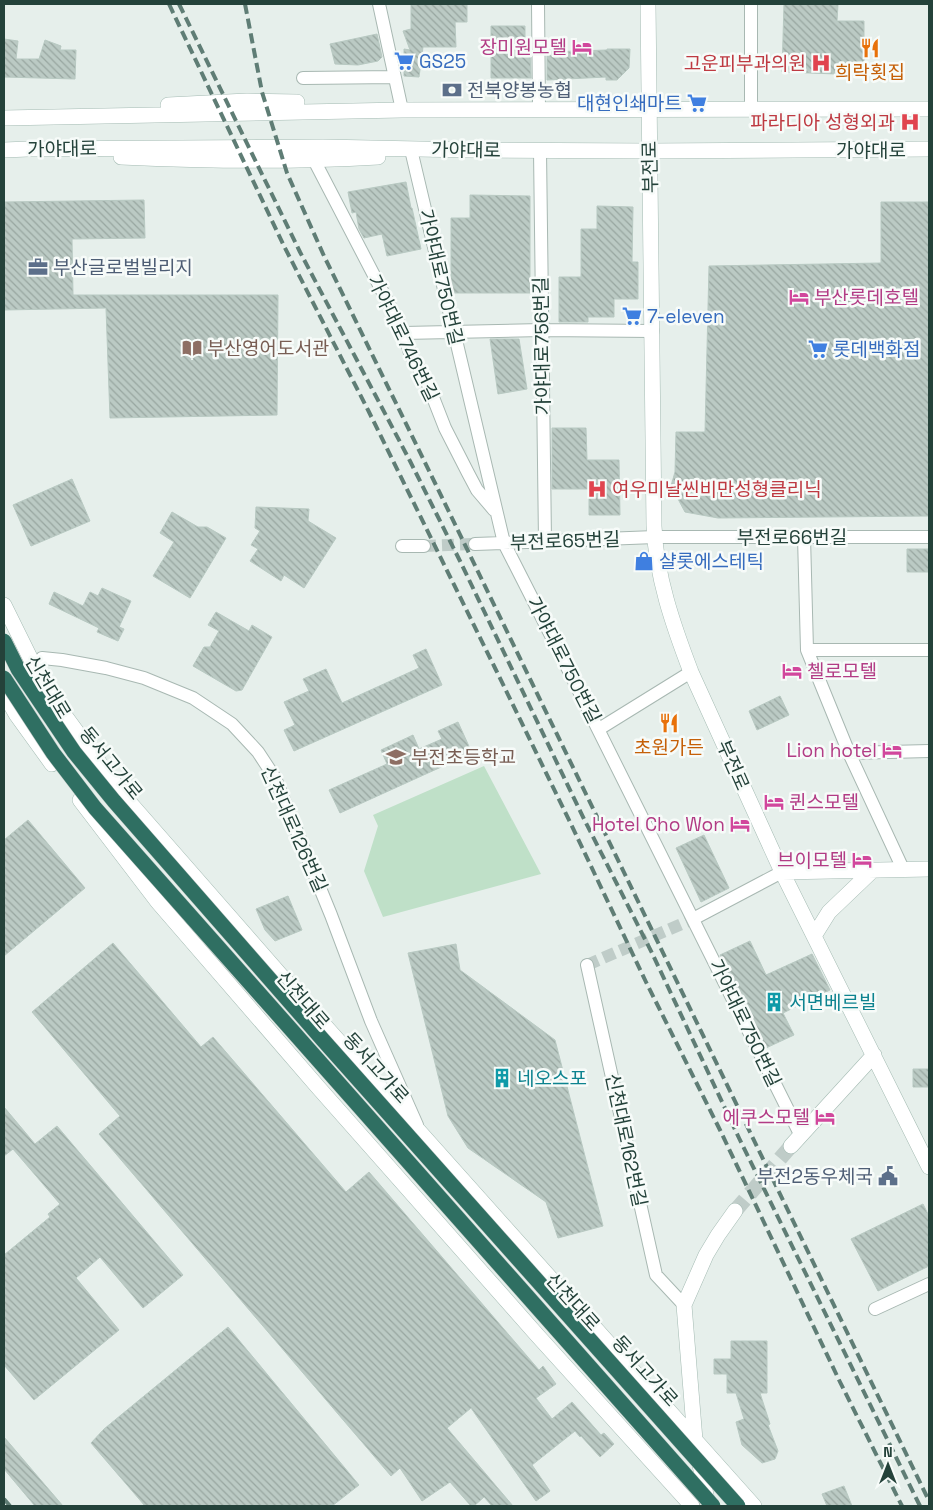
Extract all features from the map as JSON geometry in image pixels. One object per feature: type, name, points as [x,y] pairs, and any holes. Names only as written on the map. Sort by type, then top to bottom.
[{"type":"highway","name":"동서고가로","points":[[4,641],[18,668],[74,752],[114,801],[738,1506]]},
{"type":"highway","name":"동서고가로","points":[[4,678],[53,752],[95,808],[713,1506]]},
{"type":"main road","name":"부전로","points":[[648,4],[655,537],[660,574],[678,639],[691,672],[782,872],[929,1167]]},
{"type":"main road","name":"가야대로","points":[[4,118],[35,118],[191,103],[247,101],[313,102],[386,111],[929,109]]},
{"type":"main road","points":[[4,111],[35,118]]},
{"type":"main road","name":"가야대로","points":[[4,150],[323,146],[469,150],[650,151],[929,149]]},
{"type":"main road","points":[[4,158],[16,151],[28,149],[112,157],[176,160],[314,160],[469,150]]},
{"type":"main road","name":"신천대로","points":[[4,605],[46,690],[123,795],[754,1506]]},
{"type":"main road","name":"신천대로","points":[[4,693],[16,714],[157,901],[530,1328],[692,1506]]},
{"type":"main road","points":[[782,872],[929,869]]},
{"type":"main road","points":[[814,936],[830,912],[872,870]]},
{"type":"main road","points":[[796,1141],[874,1055]]},
{"type":"main road","points":[[708,1506],[695,1440],[684,1304],[706,1255],[735,1211]]},
{"type":"street","points":[[379,4],[402,110]]},
{"type":"street","points":[[538,4],[539,109]]},
{"type":"street","points":[[750,4],[751,109]]},
{"type":"street","points":[[303,78],[395,77]]},
{"type":"street","name":"가야대로756번길","points":[[540,150],[544,541]]},
{"type":"street","name":"가야대로750번길","points":[[412,154],[504,543],[693,919],[796,1141]]},
{"type":"street","name":"가야대로746번길","points":[[314,160],[404,333],[410,353],[426,382],[445,428],[468,473],[477,490],[497,513]]},
{"type":"street","points":[[404,333],[542,330],[653,331]]},
{"type":"street","name":"부전로65번길","points":[[474,544],[655,537]]},
{"type":"street","name":"부전로66번길","points":[[655,537],[929,537]]},
{"type":"street","points":[[804,537],[807,650],[849,752],[904,869]]},
{"type":"street","points":[[402,546],[424,546]]},
{"type":"street","points":[[807,650],[929,650]]},
{"type":"street","name":"신천대로126번길","points":[[42,658],[106,668],[144,678],[193,698],[232,724],[258,752],[274,778],[331,915],[371,1021],[419,1130]]},
{"type":"street","points":[[598,729],[691,672]]},
{"type":"street","points":[[849,752],[929,751]]},
{"type":"street","points":[[693,919],[782,872]]},
{"type":"street","name":"신천대로162번길","points":[[587,964],[656,1275],[684,1304]]},
{"type":"street","points":[[875,1309],[929,1284]]},
{"type":"green space","points":[[484,766],[541,874],[383,917],[364,871],[378,826],[373,815]]},
{"type":"building","points":[[411,4],[467,4],[467,22],[455,22],[456,47],[423,47],[419,77],[404,76],[404,49],[410,50],[403,31],[411,29]]},
{"type":"building","points":[[784,4],[838,4],[837,21],[864,21],[864,75],[782,72]]},
{"type":"building","points":[[491,26],[525,26],[525,52],[530,52],[531,78],[491,78]]},
{"type":"building","points":[[377,34],[382,57],[378,61],[358,65],[335,64],[330,44]]},
{"type":"building","points":[[4,39],[18,41],[16,59],[39,59],[45,40],[61,46],[60,50],[76,50],[75,79],[4,77]]},
{"type":"building","points":[[630,49],[629,68],[617,80],[606,80],[606,77],[547,80],[547,52]]},
{"type":"building","points":[[406,182],[421,249],[387,256],[382,234],[364,238],[359,229],[356,212],[352,213],[348,192]]},
{"type":"building","points":[[470,195],[530,196],[530,293],[453,293],[451,282],[451,218],[470,218]]},
{"type":"building","name":"부산영어도서관","points":[[144,200],[145,238],[72,239],[73,295],[278,295],[277,415],[110,418],[106,308],[4,310],[4,202]]},
{"type":"building","name":"롯데백화점","points":[[881,202],[929,202],[929,516],[718,518],[685,512],[671,486],[675,472],[676,432],[705,432],[709,266],[881,263]]},
{"type":"building","points":[[597,206],[633,207],[632,262],[638,262],[638,299],[614,299],[614,317],[588,317],[588,322],[559,322],[559,277],[581,277],[581,229],[597,229]]},
{"type":"building","points":[[490,339],[519,339],[527,389],[498,394]]},
{"type":"building","points":[[552,428],[586,428],[587,460],[619,460],[620,515],[589,515],[589,489],[552,489]]},
{"type":"building","points":[[72,479],[90,521],[31,546],[13,505]]},
{"type":"building","points":[[256,507],[309,509],[308,521],[336,538],[304,588],[284,575],[281,581],[250,561],[258,549],[251,545],[260,531],[255,528]]},
{"type":"building","points":[[172,512],[198,527],[207,527],[226,538],[190,598],[153,576],[174,542],[160,533]]},
{"type":"building","points":[[907,549],[929,549],[929,572],[907,572]]},
{"type":"building","points":[[102,588],[131,601],[119,627],[124,629],[118,641],[97,632],[99,628],[49,604],[54,592],[83,606],[90,592],[98,596]]},
{"type":"building","points":[[216,612],[249,631],[252,625],[272,637],[242,690],[236,691],[193,666],[204,647],[210,647],[219,631],[208,625]]},
{"type":"building","points":[[426,649],[442,685],[294,751],[284,730],[295,725],[284,702],[309,691],[303,679],[326,669],[342,703],[419,668],[413,655]]},
{"type":"building","points":[[780,696],[789,715],[757,730],[749,711]]},
{"type":"building","points":[[458,722],[472,753],[340,813],[329,790],[387,764],[381,750],[413,735],[419,749],[442,739],[438,731]]},
{"type":"building","points":[[28,820],[85,888],[4,956],[4,840]]},
{"type":"building","points":[[704,835],[729,888],[701,902],[676,848]]},
{"type":"building","points":[[288,896],[302,930],[275,941],[265,930],[256,909]]},
{"type":"building","name":"서면베르빌","points":[[750,941],[766,975],[812,954],[830,990],[783,1013],[794,1035],[766,1048],[720,955]]},
{"type":"building","points":[[113,943],[201,1047],[213,1037],[346,1192],[369,1172],[539,1370],[543,1366],[556,1384],[536,1398],[552,1419],[572,1402],[601,1435],[604,1433],[614,1444],[600,1457],[575,1431],[532,1465],[550,1491],[536,1501],[471,1408],[447,1428],[513,1506],[492,1506],[484,1497],[474,1506],[471,1506],[450,1482],[422,1501],[400,1468],[391,1476],[99,1134],[120,1116],[32,1012]]},
{"type":"building","name":"네오스포","points":[[456,944],[460,970],[555,1040],[603,1226],[558,1238],[546,1202],[468,1148],[448,1116],[408,953]]},
{"type":"building","points":[[913,1069],[929,1069],[929,1087],[913,1087]]},
{"type":"building","points":[[4,1107],[35,1144],[57,1126],[183,1275],[143,1308],[100,1257],[76,1278],[119,1330],[34,1400],[4,1365],[4,1255],[50,1217],[48,1214],[60,1204],[13,1149],[4,1156]]},
{"type":"building","points":[[923,1204],[929,1216],[929,1266],[878,1291],[851,1239]]},
{"type":"building","points":[[228,1327],[359,1485],[332,1506],[145,1506],[91,1443],[104,1429]]},
{"type":"building","points":[[731,1341],[767,1341],[767,1393],[760,1393],[770,1424],[768,1425],[778,1451],[775,1459],[762,1463],[742,1445],[736,1422],[744,1419],[736,1393],[727,1393],[727,1374],[714,1374],[714,1359],[731,1359]]},
{"type":"building","points":[[4,1437],[63,1506],[35,1506],[4,1469]]},
{"type":"building","points":[[844,1486],[852,1506],[827,1506],[822,1494]]},
{"type":"tunnel","points":[[424,546],[475,544]]},
{"type":"tunnel","points":[[587,965],[693,919]]},
{"type":"tunnel","points":[[735,1211],[791,1146]]},
{"type":"railway","points":[[169,4],[284,246],[368,410],[495,668],[646,982],[720,1130],[840,1382],[902,1506]]},
{"type":"railway","points":[[179,4],[300,252],[410,461],[460,561],[584,819],[652,953],[739,1138],[920,1506]]},
{"type":"railway","points":[[245,4],[262,92],[287,173],[324,256],[929,1501]]},
{"type":"railway","points":[[4,1499],[10,1506]]},
{"type":"place","name":"장미원모텔","points":[[582,47]]},
{"type":"place","name":"희락횟집","points":[[870,48]]},
{"type":"place","name":"GS25","points":[[404,61]]},
{"type":"place","name":"고운피부과의원","points":[[821,63]]},
{"type":"place","name":"전북양봉농협","points":[[452,90]]},
{"type":"place","name":"대현인쇄마트","points":[[697,103]]},
{"type":"place","name":"파라디아 성형외과","points":[[910,122]]},
{"type":"place","name":"부산글로벌빌리지","points":[[38,267]]},
{"type":"place","name":"부산롯데호텔","points":[[799,297]]},
{"type":"place","name":"7-eleven","points":[[632,316]]},
{"type":"place","name":"부산영어도서관","points":[[192,348]]},
{"type":"place","name":"롯데백화점","points":[[818,349]]},
{"type":"place","name":"여우미날씬비만성형클리닉","points":[[597,489]]},
{"type":"place","name":"샬롯에스테틱","points":[[644,561]]},
{"type":"place","name":"첼로모텔","points":[[792,671]]},
{"type":"place","name":"초원가든","points":[[669,723]]},
{"type":"place","name":"Lion hotel","points":[[892,750]]},
{"type":"place","name":"부전초등학교","points":[[396,757]]},
{"type":"place","name":"퀸스모텔","points":[[774,802]]},
{"type":"place","name":"Hotel Cho Won","points":[[740,824]]},
{"type":"place","name":"브이모텔","points":[[862,860]]},
{"type":"place","name":"서면베르빌","points":[[774,1002]]},
{"type":"place","name":"네오스포","points":[[502,1078]]},
{"type":"place","name":"에쿠스모텔","points":[[825,1117]]},
{"type":"place","name":"부전2동우체국","points":[[888,1176]]}]
